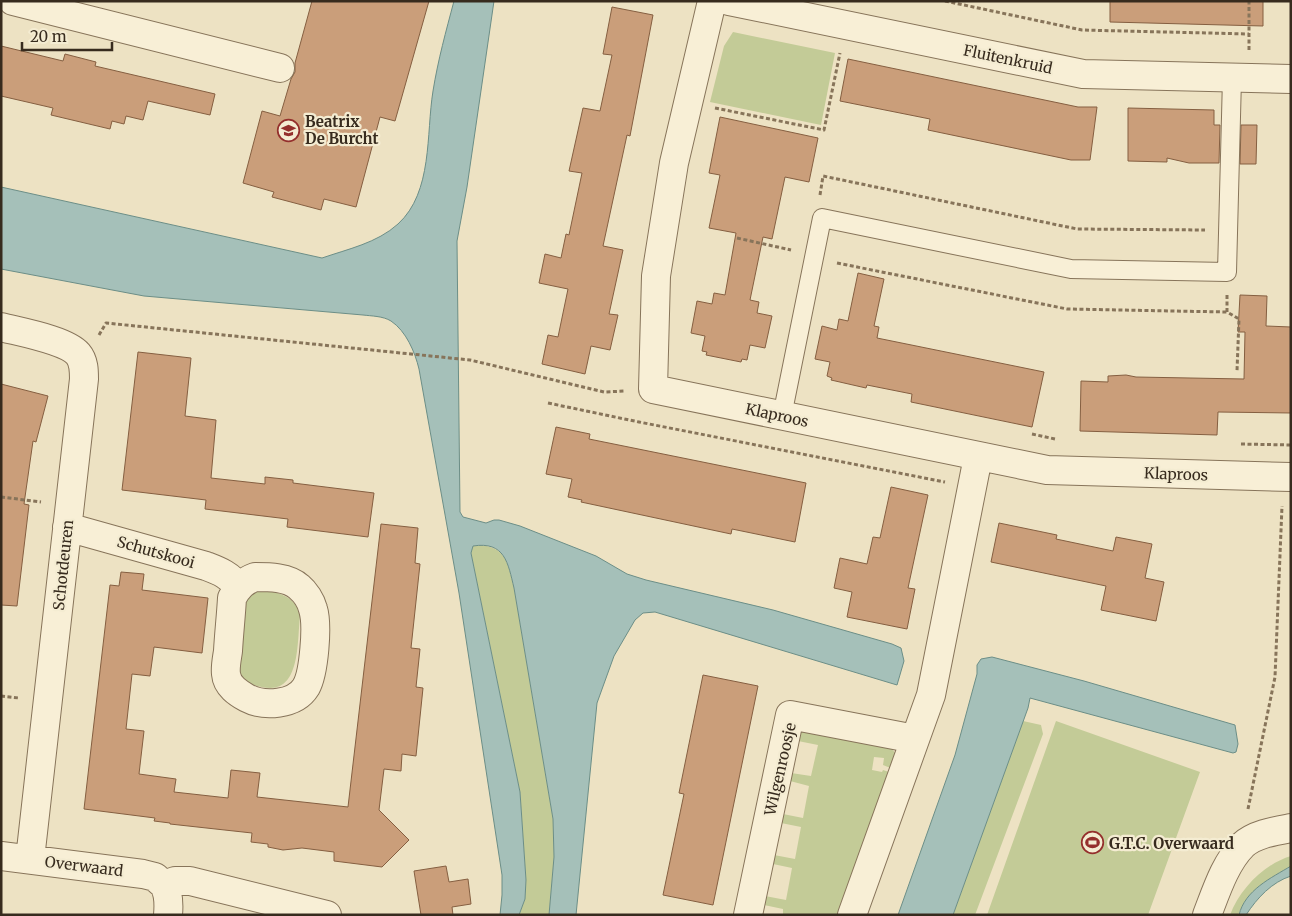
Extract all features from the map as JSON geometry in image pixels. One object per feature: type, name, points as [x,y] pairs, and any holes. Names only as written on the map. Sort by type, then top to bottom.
[{"type":"street","points":[[13,1],[93,10],[280,68]]},
{"type":"street","points":[[654,389],[656,276],[674,163],[712,1]]},
{"type":"street","name":"Fluitenkruid","points":[[730,1],[1083,74],[1291,80]]},
{"type":"street","points":[[1,327],[68,346],[79,354]]},
{"type":"street","name":"Schotdeuren","points":[[30,859],[84,380],[84,366],[79,354]]},
{"type":"street","name":"Klaproos","points":[[654,389],[1047,470],[1287,477]]},
{"type":"street","points":[[852,915],[931,695],[978,457]]},
{"type":"street","name":"Schutskooi","points":[[68,516],[206,566],[233,579],[238,587]]},
{"type":"street","points":[[255,577],[289,580],[299,586],[313,607],[316,624],[311,675],[302,693],[284,702],[274,704],[252,701],[231,688],[226,676],[232,598],[238,587],[255,577]]},
{"type":"street","name":"Wilgenroosje","points":[[748,915],[790,716],[915,739]]},
{"type":"street","points":[[1207,915],[1222,878],[1244,845],[1259,836],[1291,828]]},
{"type":"street","name":"Overwaard","points":[[1,856],[144,874],[155,877],[164,884]]},
{"type":"street","points":[[168,915],[167,892],[164,884],[190,880],[327,915]]},
{"type":"lane","points":[[782,416],[822,218],[1071,268],[1228,272],[1229,230],[1240,78]]},
{"type":"path","points":[[945,1],[1082,30],[1249,34]]},
{"type":"path","points":[[1240,78],[1249,34],[1249,1]]},
{"type":"path","points":[[688,102],[824,130],[846,25]]},
{"type":"path","points":[[822,218],[818,200],[824,176],[1076,229],[1229,230]]},
{"type":"path","points":[[738,238],[804,252],[814,258],[1067,310],[1227,312],[1238,319],[1237,371]]},
{"type":"path","points":[[1227,312],[1228,272]]},
{"type":"path","points":[[79,354],[93,346],[106,323],[470,360],[604,392],[654,389]]},
{"type":"path","points":[[548,403],[972,487]]},
{"type":"path","points":[[1025,433],[1063,441]]},
{"type":"path","points":[[1231,444],[1291,445]]},
{"type":"path","points":[[1244,845],[1249,799],[1275,677],[1287,477]]},
{"type":"path","points":[[1,498],[68,516]]},
{"type":"green space","points":[[733,32],[835,53],[821,125],[710,102],[724,46]]},
{"type":"green space","points":[[473,546],[488,546],[501,553],[508,564],[514,588],[553,819],[554,857],[549,915],[519,915],[525,899],[526,880],[520,792],[471,553]]},
{"type":"green space","points":[[255,590],[283,595],[294,603],[300,616],[294,665],[284,683],[275,688],[251,684],[237,671],[242,602]]},
{"type":"green space","points":[[1023,721],[1041,725],[1043,734],[975,915],[953,915]]},
{"type":"green space","name":"G.T.C. Overwaard","points":[[1056,721],[1200,772],[1148,915],[987,915]]},
{"type":"green space","points":[[803,731],[891,748],[897,755],[893,769],[883,765],[884,758],[874,757],[872,770],[882,772],[883,770],[892,773],[841,915],[783,915],[783,909],[764,905],[765,896],[786,900],[792,868],[773,864],[774,855],[795,859],[801,827],[781,823],[783,814],[803,818],[809,786],[790,781],[791,773],[811,776],[818,745],[798,741],[800,732]]},
{"type":"green space","points":[[1291,856],[1291,866],[1260,886],[1248,899],[1238,915],[1230,915],[1240,896],[1262,871]]},
{"type":"water","points":[[454,1],[494,1],[467,187],[457,241],[460,512],[463,517],[486,523],[499,520],[520,526],[596,556],[627,574],[646,580],[773,610],[892,644],[901,648],[904,661],[897,685],[655,612],[643,613],[635,620],[614,656],[597,703],[576,915],[549,915],[554,857],[553,819],[514,588],[510,570],[503,556],[498,550],[484,545],[473,546],[471,553],[520,792],[526,880],[525,899],[519,915],[500,915],[502,875],[459,593],[419,369],[412,349],[401,330],[391,321],[377,316],[144,296],[1,269],[1,187],[322,258],[362,245],[390,231],[409,211],[423,179],[435,79]]},
{"type":"water","points":[[992,657],[1084,681],[1235,725],[1238,744],[1236,752],[1233,753],[1030,698],[953,915],[898,915],[955,755],[977,674],[977,665],[981,659]]},
{"type":"water","points":[[1291,866],[1291,876],[1278,882],[1266,891],[1246,915],[1239,915],[1242,906],[1253,892],[1267,880]]},
{"type":"building","points":[[312,1],[429,1],[395,121],[380,117],[356,207],[324,199],[321,210],[272,197],[274,192],[243,183],[262,111],[280,116],[291,79],[295,72],[295,63]]},
{"type":"building","points":[[1110,1],[1263,1],[1263,26],[1110,22]]},
{"type":"building","points":[[612,7],[653,15],[630,136],[627,135],[603,246],[623,250],[609,314],[618,315],[610,350],[591,346],[585,374],[542,364],[548,335],[558,337],[568,289],[539,283],[545,254],[561,258],[566,234],[569,235],[582,173],[569,171],[583,108],[600,111],[612,55],[603,54]]},
{"type":"building","points":[[1,46],[63,61],[65,54],[96,62],[95,66],[215,94],[210,115],[148,101],[143,120],[126,116],[124,124],[112,121],[110,129],[51,115],[53,108],[1,96]]},
{"type":"building","points":[[848,59],[1078,107],[1097,107],[1090,160],[1071,160],[928,130],[930,119],[840,101]]},
{"type":"building","points":[[1128,108],[1214,110],[1214,125],[1220,125],[1219,163],[1189,163],[1167,158],[1167,162],[1128,161]]},
{"type":"building","points":[[720,117],[818,138],[809,182],[785,177],[772,239],[763,237],[750,300],[759,302],[757,313],[772,316],[765,348],[750,345],[747,360],[742,359],[741,362],[706,355],[707,352],[702,351],[705,336],[691,333],[697,301],[712,304],[714,293],[725,295],[736,233],[709,228],[720,175],[709,173]]},
{"type":"building","points":[[1241,125],[1257,125],[1256,164],[1240,164]]},
{"type":"building","points":[[858,273],[884,279],[874,326],[879,327],[877,338],[1044,372],[1032,427],[911,402],[912,394],[867,385],[866,388],[831,380],[832,378],[827,376],[830,362],[815,359],[822,326],[837,330],[839,319],[848,321]]},
{"type":"building","points":[[1240,295],[1267,296],[1266,326],[1291,327],[1291,413],[1218,412],[1217,435],[1080,431],[1081,381],[1108,382],[1108,376],[1126,375],[1136,377],[1244,379],[1245,332],[1238,332]]},
{"type":"building","points":[[138,352],[191,358],[185,416],[216,420],[211,478],[265,484],[265,477],[293,480],[293,483],[374,493],[368,537],[287,527],[288,519],[205,509],[206,500],[122,490]]},
{"type":"building","points":[[1,384],[48,396],[36,442],[33,441],[24,504],[29,505],[17,606],[1,605]]},
{"type":"building","points":[[556,427],[590,434],[589,439],[806,483],[795,542],[732,529],[731,534],[581,502],[582,500],[568,497],[572,479],[546,474]]},
{"type":"building","points":[[891,487],[928,495],[908,588],[915,589],[907,629],[847,617],[852,592],[834,588],[840,558],[867,564],[873,537],[880,538]]},
{"type":"building","points":[[999,523],[1057,535],[1056,539],[1113,551],[1116,537],[1152,544],[1145,578],[1164,582],[1156,621],[1101,610],[1106,586],[991,562]]},
{"type":"building","points":[[381,524],[418,528],[415,563],[420,564],[411,648],[420,649],[416,687],[423,688],[416,756],[402,754],[401,771],[384,769],[379,810],[409,840],[382,867],[334,861],[334,852],[302,848],[283,850],[268,847],[268,844],[251,842],[252,833],[170,824],[154,821],[155,818],[84,809],[110,585],[119,586],[121,572],[144,574],[142,590],[208,598],[202,653],[154,647],[150,676],[132,674],[126,729],[144,731],[139,774],[176,779],[174,792],[228,798],[231,770],[260,773],[257,797],[348,807]]},
{"type":"building","points":[[703,675],[758,686],[713,905],[663,895],[684,794],[679,793]]},
{"type":"building","points":[[446,866],[449,882],[468,879],[471,904],[452,907],[453,915],[421,915],[414,871]]},
{"type":"place","name":"Beatrix De Burcht","points":[[289,130]]},
{"type":"place","name":"G.T.C. Overwaard","points":[[1093,843]]}]
